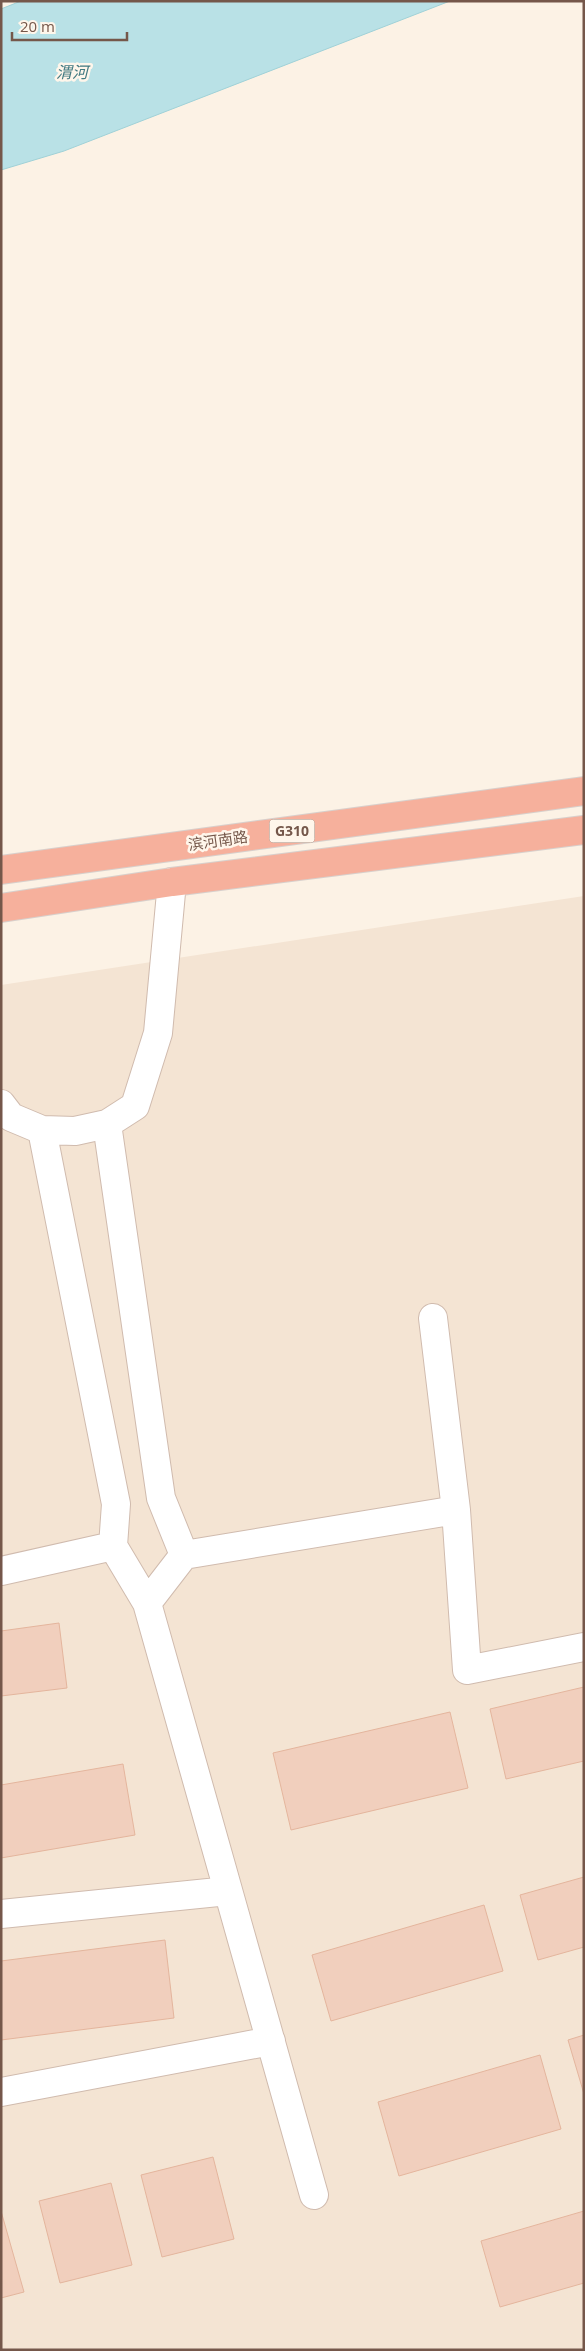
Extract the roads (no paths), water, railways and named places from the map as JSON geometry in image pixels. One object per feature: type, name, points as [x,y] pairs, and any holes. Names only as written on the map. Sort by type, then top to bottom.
[{"type":"highway","name":"滨河南路","points":[[1,870],[584,791]]},
{"type":"highway","name":"G310","points":[[1,908],[172,882],[584,830]]},
{"type":"street","points":[[1,1104],[11,1118],[42,1130],[75,1132],[107,1124],[135,1106],[158,1033],[172,882]]},
{"type":"street","points":[[107,1124],[161,1498],[184,1554]]},
{"type":"street","points":[[42,1130],[116,1504],[113,1546],[147,1603],[314,2196]]},
{"type":"street","points":[[433,1318],[456,1510],[467,1670],[584,1647]]},
{"type":"street","points":[[147,1603],[184,1554],[456,1510]]},
{"type":"street","points":[[1,1570],[113,1546]]},
{"type":"street","points":[[1,1914],[228,1891]]},
{"type":"street","points":[[1,2092],[271,2041]]},
{"type":"water","name":"渭河","points":[[21,1],[450,1],[64,151],[1,170],[1,9]]}]
